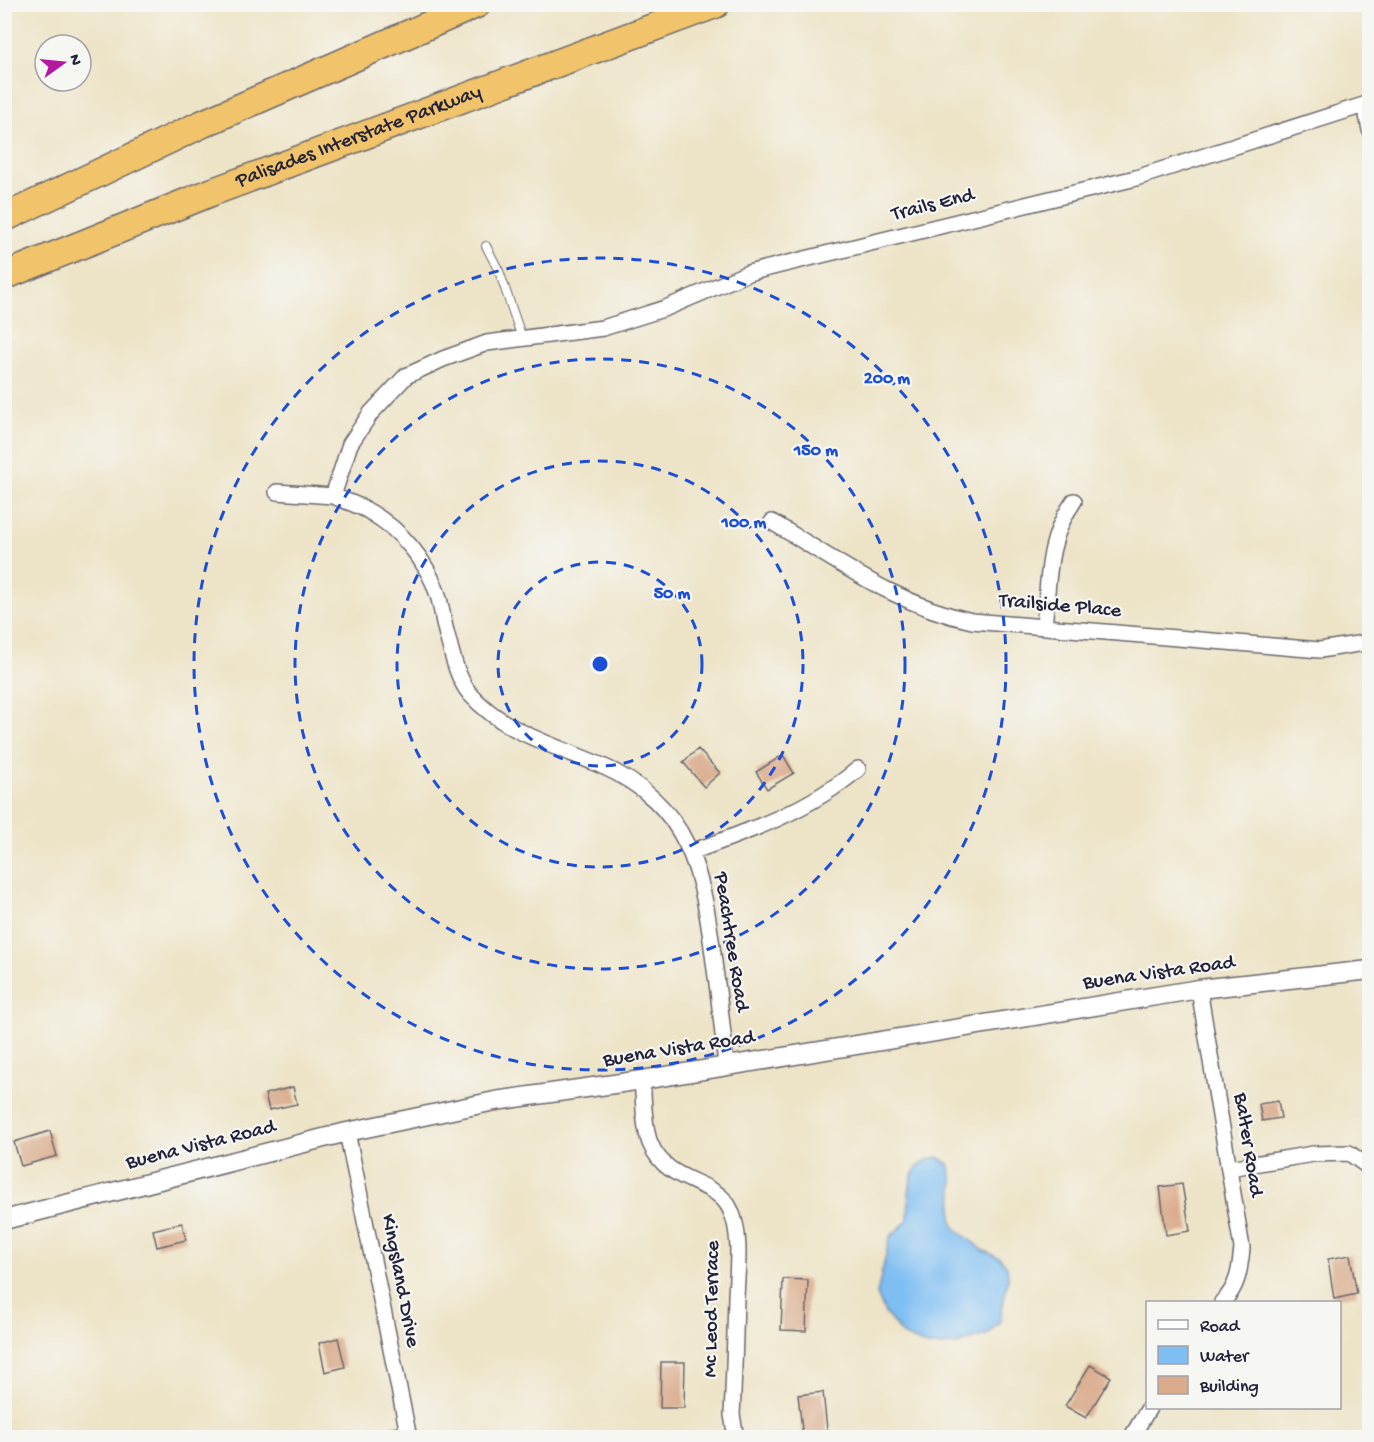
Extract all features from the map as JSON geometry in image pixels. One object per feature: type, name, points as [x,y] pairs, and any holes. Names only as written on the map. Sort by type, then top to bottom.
[{"type":"highway","points":[[4,218],[239,107],[477,4]]},
{"type":"highway","name":"Palisades Interstate Parkway","points":[[4,276],[175,207],[716,4]]},
{"type":"street","points":[[1367,104],[1370,130]]},
{"type":"street","name":"Trails End","points":[[333,496],[350,444],[371,413],[406,376],[443,359],[487,343],[603,328],[666,308],[747,273],[1136,178],[1367,104]]},
{"type":"street","name":"Peachtree Road","points":[[277,492],[333,496],[371,512],[416,551],[438,596],[454,662],[469,692],[511,728],[607,768],[638,786],[665,810],[691,852],[706,900],[720,994],[726,1066]]},
{"type":"street","points":[[1044,627],[1054,537],[1062,518],[1074,501]]},
{"type":"street","name":"Trailside Place","points":[[772,522],[913,605],[972,621],[1320,650],[1370,642]]},
{"type":"street","points":[[691,852],[786,816],[837,787],[858,769]]},
{"type":"street","name":"Buena Vista Road","points":[[4,1220],[347,1132],[495,1101],[642,1080],[1199,989],[1370,970]]},
{"type":"street","name":"Balter Road","points":[[1199,989],[1242,1248],[1240,1274],[1230,1295],[1223,1301]]},
{"type":"street","name":"Mc Leod Terrace","points":[[642,1080],[649,1142],[659,1159],[673,1173],[706,1187],[721,1197],[731,1210],[738,1253],[732,1415],[736,1437]]},
{"type":"street","name":"Kingsland Drive","points":[[347,1132],[409,1435]]},
{"type":"street","points":[[1230,1168],[1313,1154],[1349,1153],[1370,1168]]},
{"type":"street","points":[[1131,1437],[1148,1409]]},
{"type":"street","points":[[387,1437],[409,1435]]},
{"type":"lane","points":[[486,246],[499,271],[522,338]]},
{"type":"water","points":[[938,1157],[949,1164],[953,1182],[952,1222],[956,1229],[984,1251],[1000,1258],[1007,1266],[1008,1278],[1000,1321],[988,1334],[956,1345],[928,1346],[904,1336],[885,1313],[877,1294],[890,1237],[908,1220],[909,1189],[914,1172],[927,1160]]},
{"type":"building","points":[[698,749],[720,773],[704,787],[683,762]]},
{"type":"building","points":[[783,755],[794,773],[767,789],[756,772]]},
{"type":"building","points":[[293,1087],[297,1104],[269,1110],[265,1094]]},
{"type":"building","points":[[1278,1101],[1281,1118],[1262,1121],[1259,1104]]},
{"type":"building","points":[[50,1131],[57,1156],[21,1166],[14,1142]]},
{"type":"building","points":[[1182,1184],[1190,1231],[1166,1235],[1160,1187]]},
{"type":"building","points":[[182,1223],[186,1240],[157,1247],[153,1230]]},
{"type":"building","points":[[1350,1255],[1357,1294],[1334,1299],[1328,1259]]},
{"type":"building","points":[[783,1279],[808,1280],[806,1331],[781,1330]]},
{"type":"building","points":[[338,1338],[345,1367],[325,1372],[319,1343]]},
{"type":"building","points":[[661,1362],[685,1362],[684,1408],[660,1408]]},
{"type":"building","points":[[1090,1365],[1111,1377],[1086,1418],[1065,1406]]},
{"type":"building","points":[[823,1392],[828,1438],[803,1438],[798,1395]]}]
